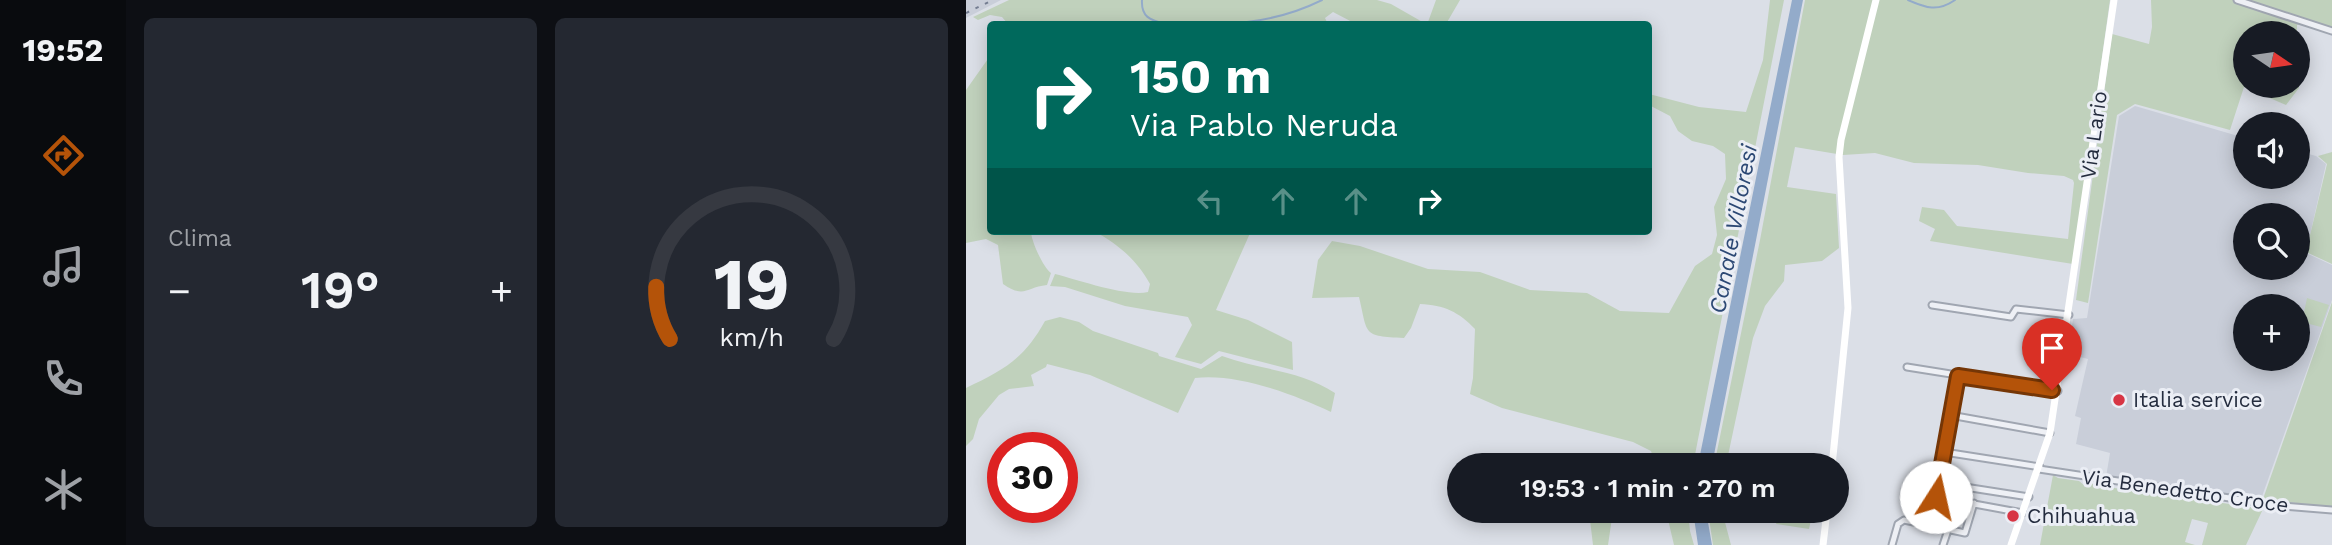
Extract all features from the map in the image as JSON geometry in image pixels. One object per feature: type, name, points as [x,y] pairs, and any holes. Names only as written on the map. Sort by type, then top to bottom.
[{"type":"street","name":"Via Lario","points":[[2011,545],[2050,433],[2114,0]]},
{"type":"street","points":[[2237,0],[2332,31]]},
{"type":"street","points":[[1833,453],[1848,317],[1839,157],[1876,1]]},
{"type":"street","points":[[1932,305],[2011,317],[2016,309],[2069,315]]},
{"type":"street","points":[[1907,367],[2057,391]]},
{"type":"street","points":[[1958,376],[1936,497],[2023,513]]},
{"type":"street","points":[[1950,415],[2050,433]]},
{"type":"street","name":"Via Benedetto Croce","points":[[1944,452],[2282,506],[2332,510]]},
{"type":"street","points":[[1938,483],[2029,497]]},
{"type":"street","points":[[1892,545],[1898,524],[1904,520],[1965,533],[1974,503]]},
{"type":"street","points":[[1823,545],[1826,523]]},
{"type":"street","points":[[1943,545],[1948,530]]},
{"type":"shaded area","points":[[966,0],[1001,0],[966,18]]},
{"type":"shaded area","points":[[2135,106],[2233,135],[2233,189],[2310,189],[2310,154],[2326,164],[2310,235],[2310,203],[2233,203],[2233,280],[2310,280],[2310,255],[2332,265],[2332,300],[2310,362],[2310,294],[2233,294],[2233,371],[2307,371],[2260,502],[2106,477],[2110,453],[2076,444],[2081,418],[2075,416],[2088,359],[2068,354],[2073,319],[2087,318],[2119,116]]},
{"type":"green space","points":[[1009,0],[1377,0],[1391,4],[1421,21],[1350,21],[1333,12],[1325,18],[1326,21],[1005,21],[1002,17],[990,15],[978,20],[973,17]]},
{"type":"green space","points":[[1436,0],[1460,0],[1448,21],[1428,21]]},
{"type":"green space","points":[[1770,0],[1784,0],[1695,453],[1652,453],[1633,442],[1502,408],[1470,394],[1475,329],[1451,310],[1420,304],[1404,338],[1390,337],[1369,331],[1359,297],[1312,298],[1318,260],[1332,241],[1360,246],[1428,269],[1480,272],[1530,290],[1587,293],[1620,311],[1669,313],[1695,266],[1712,254],[1717,235],[1714,207],[1726,179],[1725,154],[1713,146],[1692,141],[1678,131],[1670,116],[1652,107],[1652,95],[1699,107],[1746,112],[1763,60]]},
{"type":"green space","points":[[1805,0],[2110,0],[2073,264],[1930,241],[1935,229],[1919,221],[1922,207],[1944,210],[1957,226],[2068,239],[2074,183],[2064,176],[1978,165],[1914,163],[1875,153],[1843,155],[1795,147],[1787,187],[1836,194],[1839,248],[1822,261],[1785,265],[1784,281],[1765,306],[1753,338],[1729,453],[1717,453]]},
{"type":"green space","points":[[2151,0],[2332,0],[2332,30],[2310,21],[2233,21],[2233,98],[2240,98],[2236,112],[2233,112],[2230,130],[2135,104],[2117,115],[2088,303],[2076,300],[2112,34],[2149,44],[2152,27]]},
{"type":"green space","points":[[987,60],[987,235],[1032,235],[1038,254],[1051,273],[1047,285],[1025,291],[1010,288],[1003,284],[998,245],[986,239],[966,243],[966,90]]},
{"type":"green space","points":[[2270,98],[2291,98],[2286,105]]},
{"type":"green space","points":[[2332,152],[2332,264],[2310,254],[2310,235],[2327,164],[2318,156]]},
{"type":"green space","points":[[1100,235],[1249,235],[1216,310],[1248,320],[1292,342],[1293,370],[1219,351],[1201,364],[1175,357],[1192,325],[1188,317],[1125,306],[1065,287],[1050,286],[1055,274],[1115,290],[1148,292],[1150,284],[1145,275],[1133,260]]},
{"type":"green space","points":[[2310,299],[2329,305],[2321,327],[2310,324]]},
{"type":"green space","points":[[2332,302],[2332,507],[2263,499]]},
{"type":"green space","points":[[1060,317],[1158,353],[1159,356],[1201,369],[1222,356],[1308,379],[1335,393],[1331,412],[1264,386],[1211,377],[1195,378],[1178,413],[1090,375],[1047,364],[1031,375],[1034,386],[1009,389],[999,395],[979,419],[973,439],[966,446],[966,388],[1012,362],[1029,345],[1045,321]]},
{"type":"green space","points":[[2053,475],[2079,481],[2085,486],[2088,483],[2263,509],[2246,545],[2202,545],[2208,523],[2192,519],[2185,542],[2195,545],[2040,545]]},
{"type":"green space","points":[[1590,523],[1611,523],[1608,545],[1593,545]]},
{"type":"green space","points":[[1669,523],[1689,523],[1694,545],[1674,545]]},
{"type":"green space","points":[[1710,523],[1725,523],[1731,545],[1713,545]]},
{"type":"green space","points":[[1776,523],[1810,523],[1809,529]]},
{"type":"water","name":"Canale Villoresi","points":[[1792,0],[1803,0],[1714,453],[1700,453]]},
{"type":"water","points":[[1695,523],[1708,523],[1712,545],[1698,545]]},
{"type":"waterway","points":[[1142,0],[1145,14],[1155,21]]},
{"type":"waterway","points":[[1252,21],[1272,18],[1322,0]]},
{"type":"waterway","points":[[1908,0],[1932,8],[1955,0]]},
{"type":"railway","points":[[966,13],[993,0]]},
{"type":"place","name":"Italia service","points":[[2119,400]]},
{"type":"place","name":"Chihuahua","points":[[2013,516]]},
{"type":"route","points":[[1936,497],[1958,376],[2052,390]]}]
